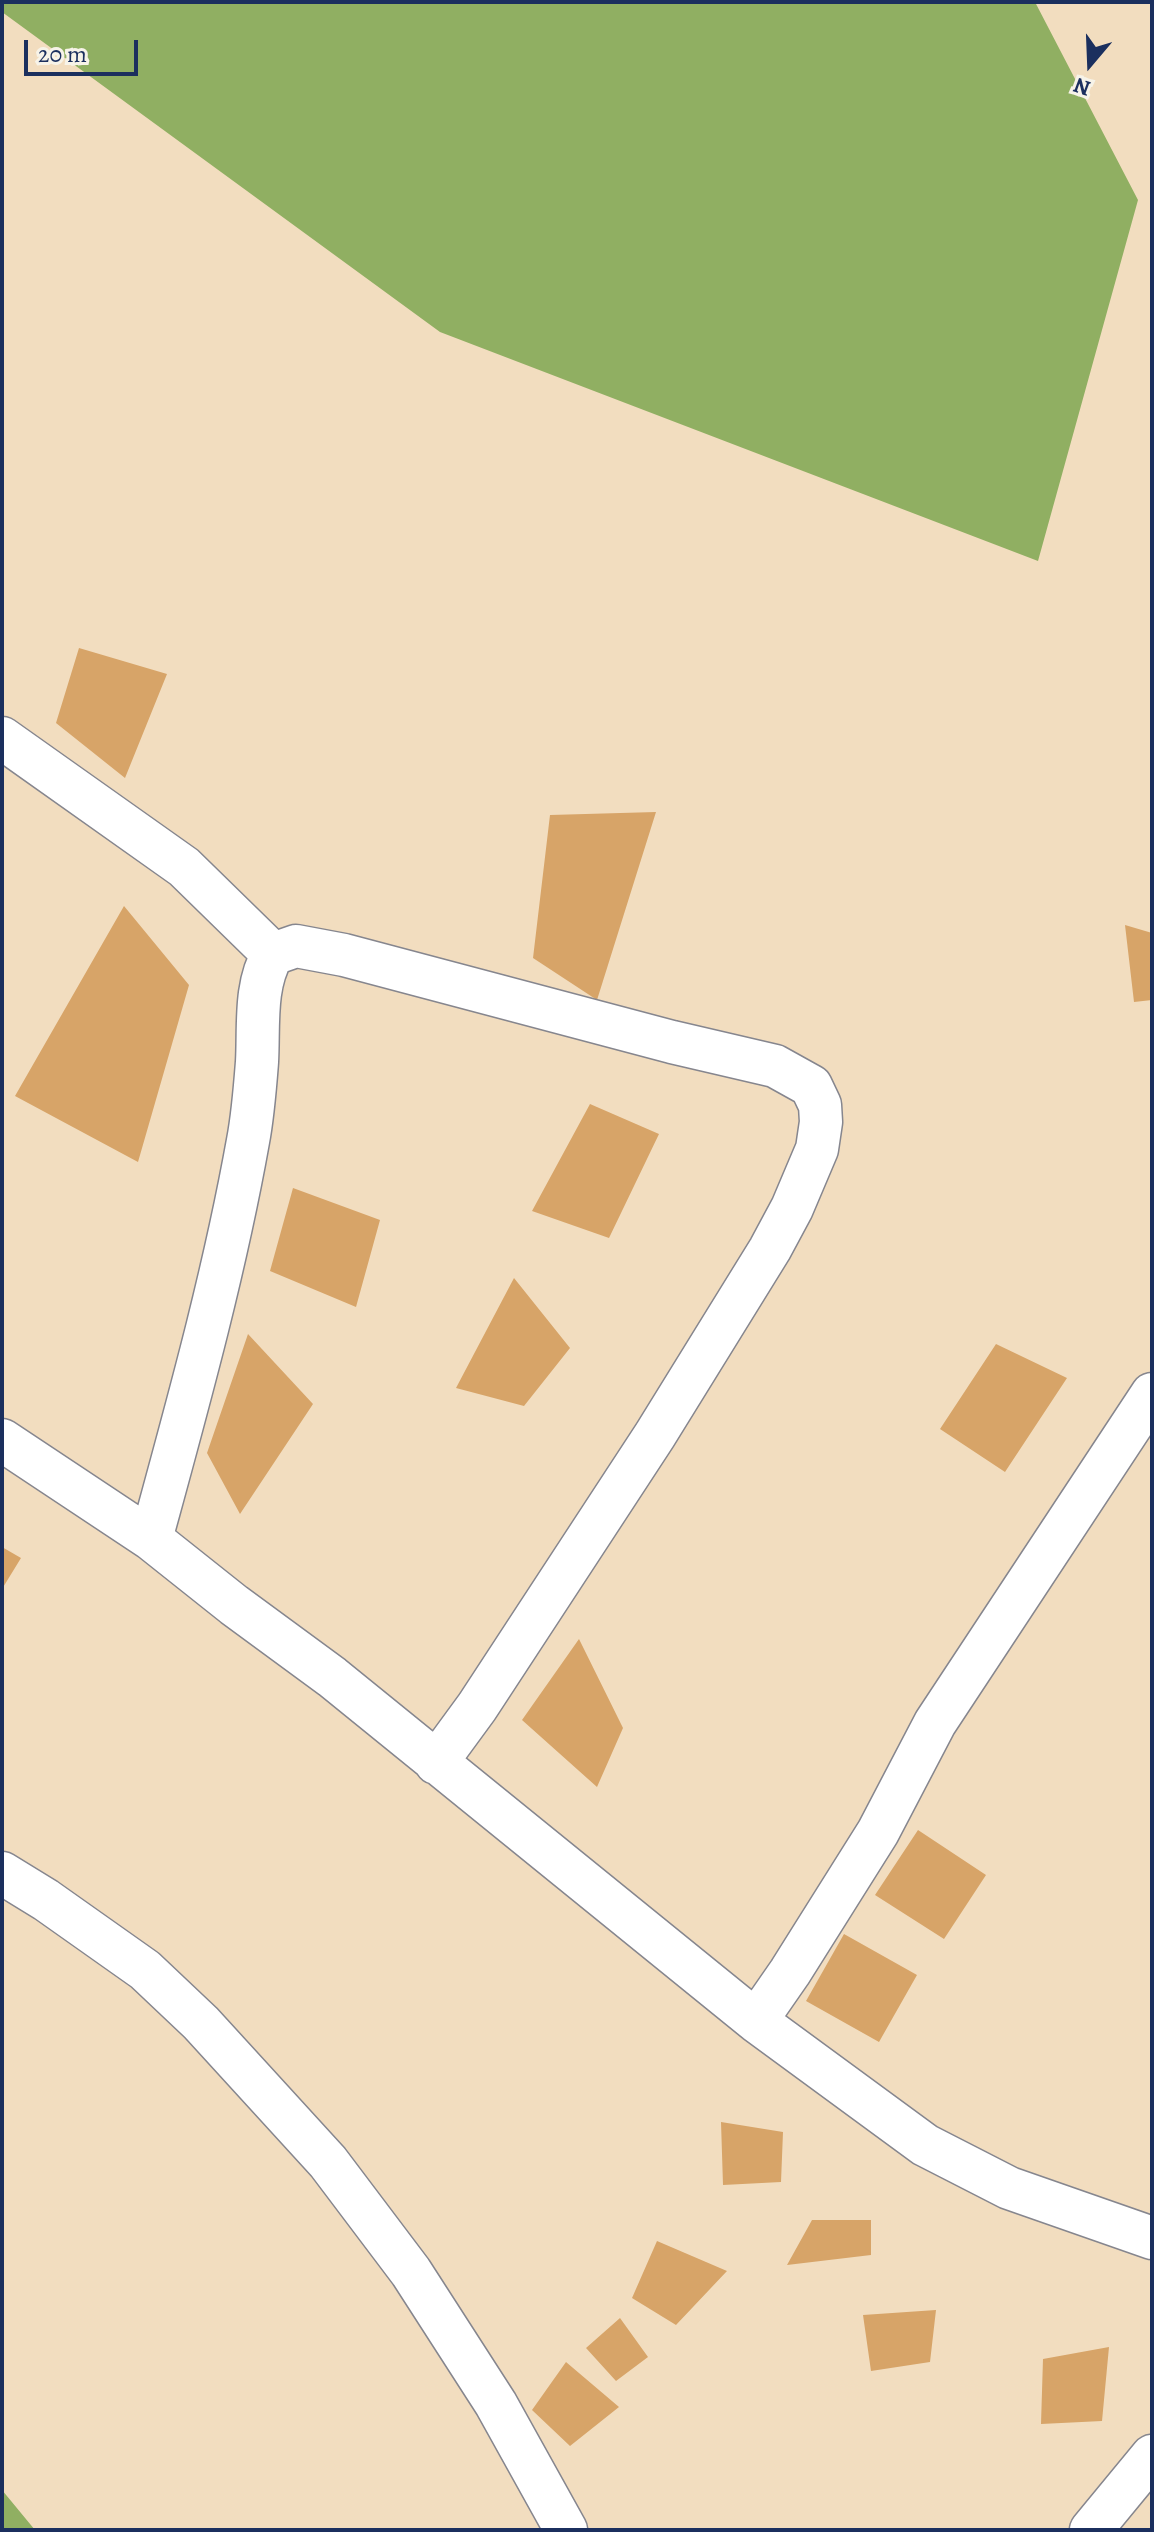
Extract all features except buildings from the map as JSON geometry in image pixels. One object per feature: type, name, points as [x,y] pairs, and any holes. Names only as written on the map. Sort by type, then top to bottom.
[{"type":"street","points":[[2,738],[184,867],[273,954]]},
{"type":"street","points":[[151,1539],[208,1326],[248,1139],[257,1065],[260,998],[268,962],[273,954],[296,946],[318,948],[672,1042],[775,1066],[811,1086],[820,1105],[817,1149],[792,1208],[770,1249],[655,1435],[477,1707],[436,1763]]},
{"type":"street","points":[[756,2021],[878,1832],[935,1723],[1152,1394]]},
{"type":"street","points":[[2,1440],[151,1539],[332,1677],[756,2021],[925,2145],[1009,2188],[1152,2238]]},
{"type":"street","points":[[2,1873],[145,1970],[201,2023],[328,2162],[420,2285],[496,2404],[566,2530]]},
{"type":"street","points":[[1091,2530],[1152,2456]]},
{"type":"green space","points":[[2,2],[1035,2],[1138,200],[1038,561],[440,332],[2,12]]},
{"type":"green space","points":[[2,2490],[35,2530],[2,2530]]}]
